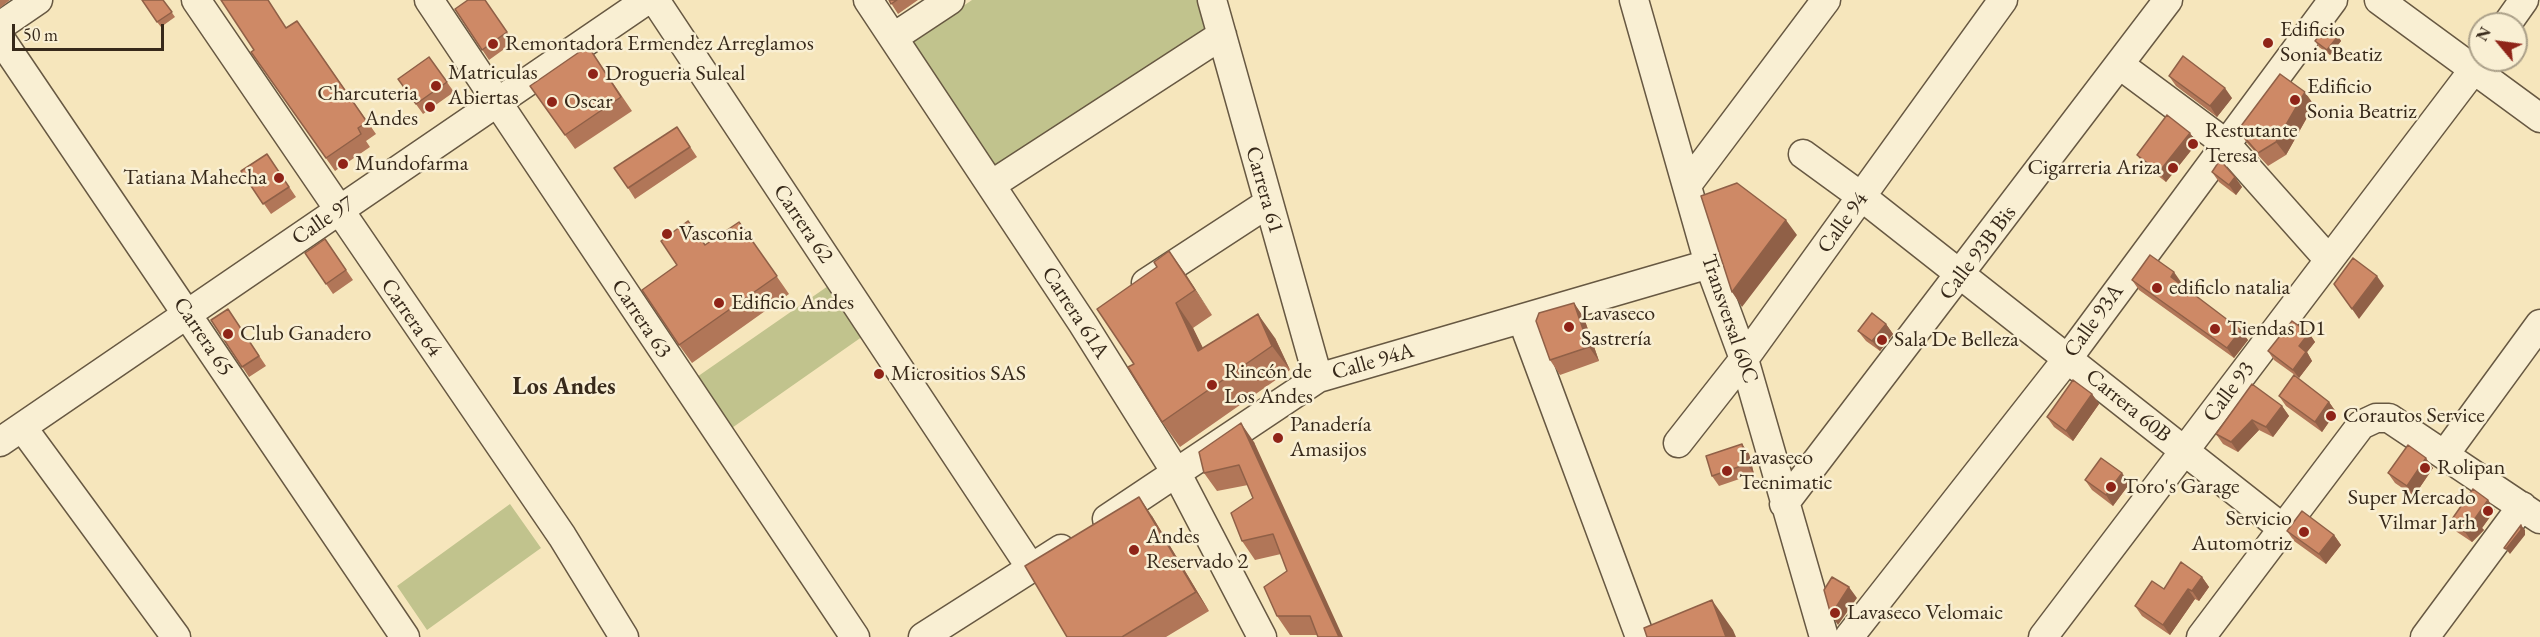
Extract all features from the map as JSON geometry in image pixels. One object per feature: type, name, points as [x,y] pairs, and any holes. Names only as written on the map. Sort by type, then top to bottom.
[{"type":"street","points":[[0,26],[38,0]]},
{"type":"street","name":"Carrera 64","points":[[196,0],[562,536],[624,637]]},
{"type":"street","name":"Carrera 63","points":[[429,0],[855,637]]},
{"type":"street","name":"Calle 97","points":[[11,434],[647,0]]},
{"type":"street","name":"Carrera 62","points":[[655,0],[1031,568]]},
{"type":"street","name":"Carrera 61A","points":[[868,0],[991,185],[1102,312],[1253,633]]},
{"type":"street","points":[[894,37],[950,0]]},
{"type":"street","name":"Carrera 61","points":[[1212,0],[1267,204],[1318,378]]},
{"type":"street","name":"Transversal 60C","points":[[1634,0],[1709,264],[1744,358],[1824,637]]},
{"type":"street","points":[[1687,185],[1826,0]]},
{"type":"street","name":"Calle 94","points":[[1678,443],[1744,358],[2003,0]]},
{"type":"street","name":"Calle 93B Bis","points":[[1784,504],[1962,275],[2168,0]]},
{"type":"street","points":[[2379,0],[2468,58]]},
{"type":"street","name":"Calle 93A","points":[[1849,637],[2068,358],[2225,143],[2321,4]]},
{"type":"street","points":[[991,185],[1222,35]]},
{"type":"street","name":"Carrera 65","points":[[0,38],[405,637]]},
{"type":"street","points":[[2120,65],[2225,143],[2330,260]]},
{"type":"street","name":"Calle 93","points":[[2043,637],[2471,72]]},
{"type":"street","points":[[2486,72],[2540,118]]},
{"type":"street","name":"Carrera 60B","points":[[1803,154],[1962,275],[2281,527]]},
{"type":"street","points":[[1102,312],[1267,204]]},
{"type":"street","name":"Calle 94A","points":[[923,637],[1177,474],[1318,378],[1709,264]]},
{"type":"street","points":[[1522,319],[1640,637]]},
{"type":"street","points":[[2445,454],[2540,324]]},
{"type":"street","points":[[2201,637],[2281,527],[2361,425],[2376,418],[2389,417],[2531,512],[2425,637]]},
{"type":"street","points":[[11,434],[176,637]]},
{"type":"green space","points":[[972,0],[1206,0],[1214,23],[993,173],[910,42]]},
{"type":"green space","points":[[831,284],[866,334],[729,430],[694,379]]},
{"type":"green space","points":[[510,504],[541,548],[427,630],[397,586]]},
{"type":"building","points":[[142,0],[163,0],[172,12],[157,22]]},
{"type":"building","points":[[221,0],[268,0],[286,28],[297,21],[367,122],[358,128],[361,134],[326,158],[251,52],[254,50]]},
{"type":"building","points":[[468,0],[485,0],[507,32],[482,50],[455,9]]},
{"type":"building","points":[[2326,27],[2338,36],[2327,50],[2315,41]]},
{"type":"building","points":[[588,46],[621,97],[565,135],[530,86]]},
{"type":"building","points":[[2183,56],[2225,88],[2210,106],[2169,76]]},
{"type":"building","points":[[429,57],[447,82],[416,104],[398,79]]},
{"type":"building","points":[[2280,74],[2305,92],[2276,142],[2258,153],[2238,130]]},
{"type":"building","points":[[2167,115],[2190,133],[2159,172],[2137,155]]},
{"type":"building","points":[[677,127],[690,147],[628,188],[614,168]]},
{"type":"building","points":[[267,154],[289,187],[263,204],[241,171]]},
{"type":"building","points":[[2220,160],[2235,177],[2229,185],[2212,172]]},
{"type":"building","points":[[1737,183],[1786,220],[1732,292],[1701,196]]},
{"type":"building","name":"Edificio Andes","points":[[688,221],[705,245],[739,222],[777,276],[679,345],[642,290],[677,265],[661,241]]},
{"type":"building","points":[[325,239],[346,270],[326,284],[305,253]]},
{"type":"building","points":[[1169,251],[1195,290],[1176,303],[1198,351],[1258,314],[1272,346],[1162,422],[1128,367],[1134,364],[1097,309],[1157,267],[1154,262]]},
{"type":"building","points":[[2150,255],[2174,272],[2171,277],[2241,330],[2227,348],[2132,280]]},
{"type":"building","points":[[2353,258],[2377,276],[2352,309],[2334,284]]},
{"type":"building","points":[[1574,303],[1589,347],[1550,360],[1536,321],[1539,313]]},
{"type":"building","points":[[228,309],[259,356],[242,367],[211,320]]},
{"type":"building","points":[[1872,313],[1886,324],[1872,341],[1858,331]]},
{"type":"building","points":[[2292,321],[2309,333],[2299,346],[2306,352],[2293,370],[2268,351]]},
{"type":"building","points":[[2294,375],[2329,402],[2315,422],[2279,396]]},
{"type":"building","points":[[2073,380],[2092,394],[2066,431],[2047,417]]},
{"type":"building","points":[[2252,384],[2282,406],[2266,427],[2252,420],[2231,442],[2216,434]]},
{"type":"building","points":[[1241,423],[1339,637],[1318,637],[1310,616],[1277,616],[1264,587],[1287,571],[1273,534],[1242,541],[1231,513],[1253,498],[1239,465],[1204,473],[1199,452]]},
{"type":"building","points":[[1742,444],[1747,464],[1712,476],[1706,456]]},
{"type":"building","points":[[2408,445],[2426,458],[2407,486],[2388,473]]},
{"type":"building","points":[[2101,458],[2122,473],[2106,495],[2085,480]]},
{"type":"building","points":[[2473,489],[2488,500],[2474,520],[2477,520],[2465,532],[2450,522]]},
{"type":"building","name":"Andes Reservado 2","points":[[1139,497],[1196,592],[1122,637],[1067,637],[1025,566]]},
{"type":"building","points":[[2302,511],[2334,535],[2319,554],[2287,531]]},
{"type":"building","points":[[2521,525],[2521,530],[2506,549],[2504,548]]},
{"type":"building","points":[[2181,562],[2202,577],[2192,591],[2188,589],[2163,625],[2135,606],[2152,581],[2164,589]]},
{"type":"building","points":[[1832,577],[1849,587],[1831,615],[1824,590]]},
{"type":"building","points":[[1712,600],[1726,637],[1647,637],[1644,628]]},
{"type":"place","name":"Edificio Sonia Beatiz","points":[[2268,43]]},
{"type":"place","name":"Remontadora Ermendez Arreglamos","points":[[493,44]]},
{"type":"place","name":"Drogueria Suleal","points":[[593,74]]},
{"type":"place","name":"Matriculas Abiertas","points":[[436,86]]},
{"type":"place","name":"Edificio Sonia Beatriz","points":[[2295,100]]},
{"type":"place","name":"Oscar","points":[[552,102]]},
{"type":"place","name":"Charcuteria Andes","points":[[430,107]]},
{"type":"place","name":"Restutante Teresa","points":[[2193,144]]},
{"type":"place","name":"Mundofarma","points":[[343,164]]},
{"type":"place","name":"Cigarreria Ariza","points":[[2173,168]]},
{"type":"place","name":"Tatiana Mahecha","points":[[279,178]]},
{"type":"place","name":"Vasconia","points":[[667,234]]},
{"type":"place","name":"edificlo natalia","points":[[2157,288]]},
{"type":"place","name":"Edificio Andes","points":[[719,303]]},
{"type":"place","name":"Lavaseco Sastrería","points":[[1569,327]]},
{"type":"place","name":"Tiendas D1","points":[[2215,329]]},
{"type":"place","name":"Club Ganadero","points":[[228,334]]},
{"type":"place","name":"Sala De Belleza","points":[[1882,340]]},
{"type":"place","name":"Micrositios SAS","points":[[879,374]]},
{"type":"place","name":"Rincón de Los Andes","points":[[1212,385]]},
{"type":"place","name":"Corautos Service","points":[[2331,416]]},
{"type":"place","name":"Panadería Amasijos","points":[[1278,438]]},
{"type":"place","name":"Rolipan","points":[[2425,468]]},
{"type":"place","name":"Lavaseco Tecnimatic","points":[[1727,471]]},
{"type":"place","name":"Toro's Garage","points":[[2111,487]]},
{"type":"place","name":"Super Mercado Vilmar Jarh","points":[[2488,511]]},
{"type":"place","name":"Servicio Automotriz","points":[[2304,532]]},
{"type":"place","name":"Andes Reservado 2","points":[[1134,550]]},
{"type":"place","name":"Lavaseco Velomaic","points":[[1835,613]]},
{"type":"district","name":"Los Andes","points":[[564,387]]}]
